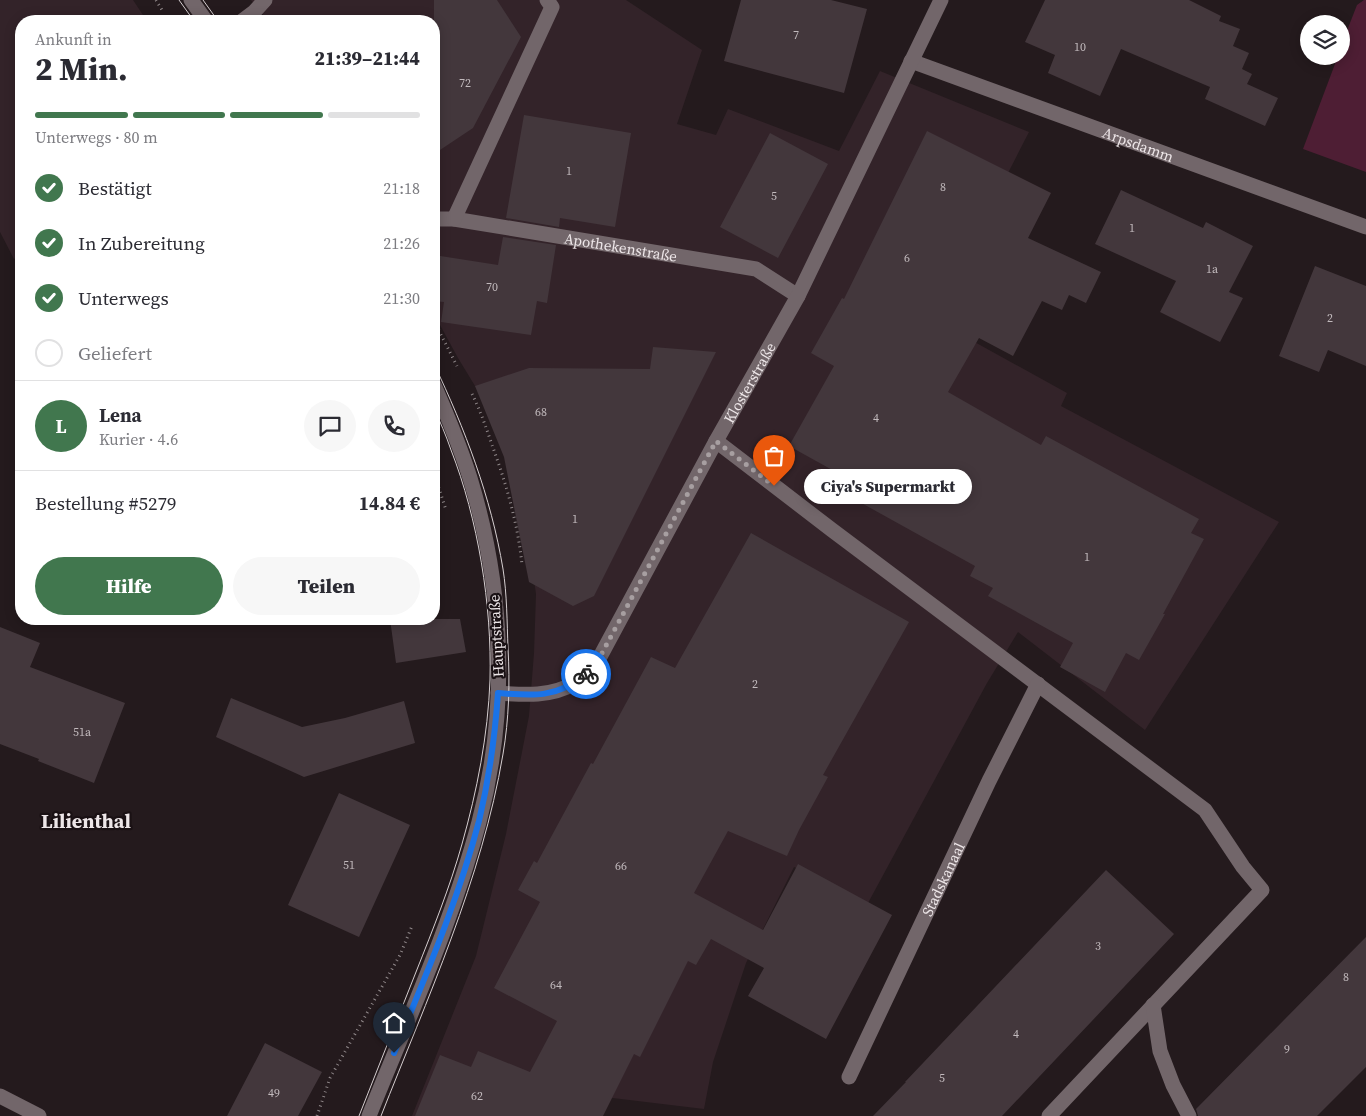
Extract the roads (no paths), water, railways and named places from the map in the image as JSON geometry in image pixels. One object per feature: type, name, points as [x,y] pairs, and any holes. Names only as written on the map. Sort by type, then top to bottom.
[{"type":"street","points":[[191,0],[202,15]]},
{"type":"street","points":[[250,15],[265,0]]},
{"type":"street","points":[[454,219],[552,7],[547,0]]},
{"type":"street","name":"Klosterstraße","points":[[498,693],[547,694],[562,690],[577,682],[594,668],[716,441],[798,296],[941,0]]},
{"type":"street","name":"Arpsdamm","points":[[911,61],[1366,227]]},
{"type":"street","name":"Apothekenstraße","points":[[440,219],[454,219],[756,269],[798,296]]},
{"type":"street","name":"Hauptstraße","points":[[369,1116],[446,923],[464,870],[479,820],[487,784],[496,722],[499,652],[492,573],[470,477],[440,400]]},
{"type":"street","points":[[716,441],[1205,810],[1243,867],[1262,890],[1049,1116]]},
{"type":"street","name":"Stadskanaal","points":[[849,1077],[989,782],[1038,684]]},
{"type":"street","points":[[1153,1005],[1160,1051],[1173,1085],[1189,1116]]},
{"type":"street","points":[[0,1096],[39,1116]]},
{"type":"tram line","points":[[179,0],[190,15]]},
{"type":"tram line","points":[[203,0],[214,15]]},
{"type":"tram line","points":[[381,1116],[451,938],[482,847],[494,801],[508,714],[509,674],[506,598],[498,542],[476,464],[440,377]]},
{"type":"tram line","points":[[359,1116],[429,940],[452,876],[472,804],[481,763],[487,721],[490,651],[486,592],[469,504],[440,422]]},
{"type":"place","name":"Ciya's Supermarkt","points":[[774,486]]},
{"type":"district","name":"Lilienthal","points":[[86,821]]}]
